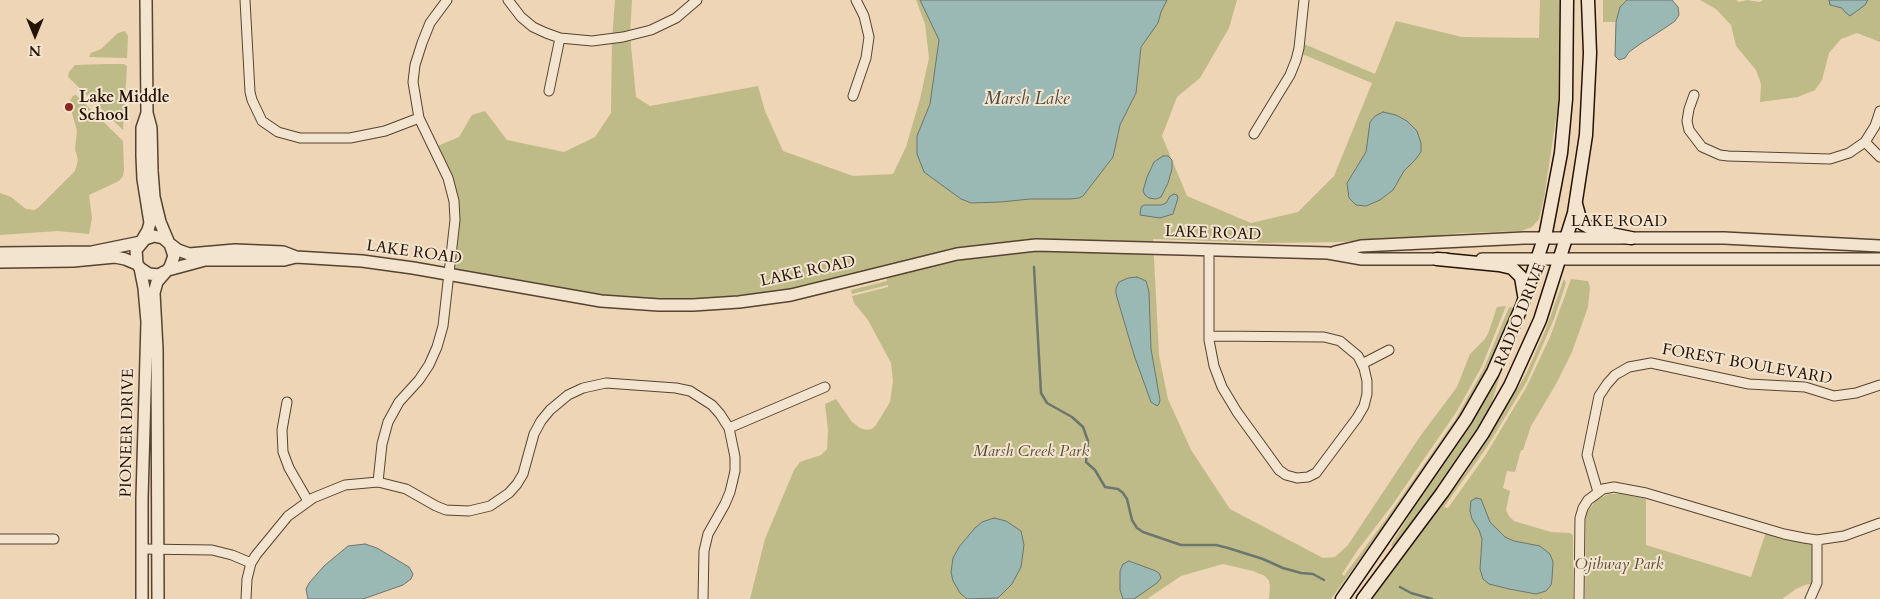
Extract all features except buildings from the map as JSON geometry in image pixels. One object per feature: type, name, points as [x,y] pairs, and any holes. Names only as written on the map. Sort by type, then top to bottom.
[{"type":"main road","name":"RADIO DRIVE","points":[[1342,599],[1466,419],[1493,372],[1522,306],[1544,238],[1559,170],[1564,126],[1568,0]]},
{"type":"main road","name":"RADIO DRIVE","points":[[1363,599],[1463,463],[1492,417],[1526,353],[1546,302],[1561,258],[1576,202],[1586,135],[1590,53],[1588,0]]},
{"type":"main road","points":[[1576,202],[1579,215],[1584,224],[1596,231],[1631,238]]},
{"type":"main road","points":[[1437,259],[1499,265],[1514,269],[1523,282],[1522,306]]},
{"type":"street","points":[[138,266],[135,254],[150,223],[143,168],[142,128],[146,113],[146,0]]},
{"type":"street","points":[[246,0],[250,92],[262,121],[278,132],[300,138],[350,138],[375,134],[419,118]]},
{"type":"street","points":[[378,482],[382,440],[390,418],[399,402],[425,372],[438,348],[443,326],[455,220],[454,201],[448,178],[419,118],[413,82],[415,65],[430,23],[447,0]]},
{"type":"street","points":[[508,0],[521,17],[533,26],[560,38],[585,41],[607,40],[651,30],[676,18],[698,0]]},
{"type":"street","points":[[852,96],[866,58],[869,37],[864,16],[856,0]]},
{"type":"street","points":[[1254,134],[1290,74],[1296,60],[1304,0]]},
{"type":"street","points":[[549,91],[560,38]]},
{"type":"street","points":[[1694,95],[1687,121],[1689,130],[1702,146],[1720,155],[1728,156],[1830,158],[1850,153],[1865,142],[1875,126],[1880,111]]},
{"type":"street","points":[[0,262],[73,261],[115,257],[126,259],[149,274],[154,275],[166,271],[172,264],[174,256],[160,222],[154,197],[152,128],[146,113]]},
{"type":"street","points":[[1865,142],[1880,157]]},
{"type":"street","points":[[0,252],[92,252],[141,242],[154,236],[169,243]]},
{"type":"street","name":"LAKE ROAD","points":[[1328,254],[1361,246],[1486,239],[1544,238],[1742,238],[1880,246]]},
{"type":"street","name":"LAKE ROAD","points":[[169,243],[178,250],[189,254],[247,250],[283,252],[296,257],[362,262],[449,274],[601,301],[693,305],[739,302],[791,295],[932,260],[1010,247],[1064,245],[1328,254],[1362,259],[1880,259]]},
{"type":"street","points":[[1209,250],[1209,336],[1215,370],[1228,399],[1277,469],[1286,476],[1294,478],[1308,477],[1319,470],[1364,406],[1367,391],[1366,377],[1362,364],[1355,353],[1348,346],[1329,338],[1209,336]]},
{"type":"street","name":"LAKE ROAD","points":[[166,271],[205,260],[284,260],[296,257]]},
{"type":"street","name":"PIONEER DRIVE","points":[[138,266],[144,287],[147,322],[142,599]]},
{"type":"street","name":"PIONEER DRIVE","points":[[158,599],[157,349],[154,294],[157,282],[166,271]]},
{"type":"street","points":[[1362,364],[1389,350]]},
{"type":"street","name":"FOREST BOULEVARD","points":[[1598,492],[1587,455],[1599,396],[1615,375],[1629,367],[1651,363],[1749,384],[1805,387],[1834,396],[1856,393],[1880,385]]},
{"type":"street","points":[[246,599],[246,583],[252,563],[280,524],[291,513],[308,501],[345,485],[378,482],[406,489],[446,510],[469,511],[490,506],[517,484],[526,463],[534,434],[550,410],[568,395],[583,388],[606,383],[676,388],[690,391],[712,405],[729,428],[733,445],[735,471],[725,504],[708,534],[704,551],[702,599]]},
{"type":"street","points":[[729,428],[825,387]]},
{"type":"street","points":[[287,402],[282,435],[283,452],[289,468],[308,501]]},
{"type":"street","points":[[1579,599],[1580,518],[1583,508],[1588,500],[1598,492],[1614,487],[1629,489],[1784,534],[1817,540],[1844,536],[1880,523]]},
{"type":"street","points":[[0,538],[54,539]]},
{"type":"street","points":[[1810,599],[1817,583],[1817,540]]},
{"type":"street","points":[[142,549],[212,550],[252,563]]},
{"type":"green space","name":"Marsh Creek Park","points":[[615,0],[632,0],[630,35],[636,97],[650,106],[758,86],[765,111],[783,151],[853,176],[893,174],[906,147],[920,99],[929,58],[925,24],[916,0],[1237,0],[1229,28],[1200,78],[1177,97],[1162,136],[1187,196],[1251,223],[1298,212],[1334,176],[1372,83],[1302,54],[1304,44],[1375,74],[1396,21],[1462,37],[1539,38],[1540,0],[1560,0],[1558,105],[1544,198],[1539,219],[1532,227],[1521,231],[1462,233],[1339,242],[1265,243],[1153,239],[1159,355],[1168,399],[1191,450],[1230,509],[1323,558],[1335,557],[1348,545],[1421,435],[1457,387],[1470,354],[1488,334],[1497,307],[1506,306],[1482,366],[1457,411],[1393,504],[1357,551],[1342,574],[1344,576],[1455,420],[1484,368],[1509,307],[1514,308],[1492,359],[1459,418],[1386,524],[1331,599],[1269,599],[1270,586],[1265,576],[1253,571],[1223,564],[1181,576],[1147,599],[750,599],[765,539],[794,470],[800,462],[821,455],[827,449],[828,430],[825,404],[836,399],[852,422],[866,430],[872,429],[876,425],[890,402],[893,381],[891,363],[868,320],[854,303],[852,296],[888,287],[888,285],[852,294],[851,290],[887,281],[886,272],[791,295],[659,305],[449,274],[454,201],[433,148],[459,137],[472,115],[485,111],[507,140],[564,152],[595,137],[611,113],[612,39]]},
{"type":"green space","points":[[1603,0],[1627,0],[1620,7],[1616,22],[1603,22]]},
{"type":"green space","points":[[1700,0],[1736,0],[1739,2],[1747,0],[1760,2],[1763,0],[1829,0],[1830,5],[1855,12],[1868,0],[1880,0],[1880,42],[1857,33],[1841,39],[1829,53],[1822,80],[1815,90],[1798,97],[1760,102],[1761,84],[1756,70],[1736,46],[1731,25],[1716,9]]},
{"type":"green space","points":[[125,31],[128,36],[127,58],[89,57],[91,53],[101,49],[118,33]]},
{"type":"green space","points":[[124,64],[127,66],[123,130],[68,77],[69,72],[75,65]]},
{"type":"green space","points":[[76,95],[123,141],[123,176],[119,181],[89,195],[92,218],[89,234],[58,231],[0,235],[0,193],[11,197],[26,209],[34,210],[75,171],[78,160],[75,149],[77,131],[69,102]]},
{"type":"green space","points":[[1564,279],[1566,283],[1554,319],[1527,381],[1487,447],[1444,507],[1448,508],[1485,456],[1527,386],[1550,337],[1571,279],[1588,281],[1590,287],[1588,307],[1572,352],[1556,384],[1531,426],[1523,450],[1521,450],[1515,472],[1507,471],[1503,488],[1510,491],[1506,510],[1514,521],[1551,532],[1570,533],[1573,535],[1573,599],[1372,599],[1466,472],[1491,433],[1526,374],[1545,331]]},
{"type":"green space","points":[[1498,374],[1500,375],[1488,415],[1469,445],[1394,548],[1391,545],[1424,490],[1466,431]]},
{"type":"green space","name":"Ojibway Park","points":[[1609,494],[1621,494],[1646,499],[1646,545],[1751,577],[1767,529],[1817,540],[1817,583],[1796,589],[1782,599],[1585,599],[1586,514],[1596,500]]},
{"type":"water","name":"Marsh Lake","points":[[920,0],[1167,0],[1158,23],[1141,47],[1136,93],[1120,125],[1113,157],[1083,196],[1070,199],[1030,199],[971,203],[961,199],[924,172],[917,154],[917,136],[930,104],[939,40]]},
{"type":"water","points":[[1627,0],[1672,0],[1678,7],[1679,15],[1675,21],[1629,52],[1625,58],[1619,60],[1615,56],[1616,22],[1620,7]]},
{"type":"water","points":[[1829,0],[1868,0],[1865,5],[1850,16],[1842,8],[1830,5]]},
{"type":"water","points":[[1383,112],[1396,115],[1407,121],[1417,131],[1421,143],[1421,152],[1404,171],[1393,190],[1380,200],[1366,206],[1356,205],[1349,198],[1347,183],[1366,152],[1370,122],[1375,116]]},
{"type":"water","points":[[1163,156],[1168,156],[1172,160],[1172,169],[1168,183],[1161,197],[1156,199],[1149,198],[1143,191],[1147,177],[1154,162]]},
{"type":"water","points":[[1174,194],[1178,198],[1173,214],[1160,218],[1140,215],[1141,207],[1144,205],[1161,205],[1166,203],[1170,196]]},
{"type":"water","points":[[1137,277],[1146,281],[1149,292],[1151,349],[1160,400],[1157,406],[1151,402],[1134,355],[1116,294],[1119,282]]},
{"type":"water","points":[[1476,498],[1481,499],[1490,522],[1505,537],[1514,541],[1540,546],[1550,554],[1553,562],[1552,579],[1551,585],[1546,591],[1536,594],[1509,589],[1489,584],[1483,579],[1480,569],[1482,539],[1470,511],[1471,501]]},
{"type":"water","points":[[994,518],[1006,521],[1021,531],[1024,545],[1021,567],[1012,584],[998,598],[967,599],[960,593],[953,581],[951,572],[953,558],[959,547],[975,528],[982,522]]},
{"type":"water","points":[[365,544],[377,548],[409,567],[413,574],[411,579],[403,585],[363,599],[308,599],[306,589],[324,566],[348,546]]},
{"type":"water","points":[[1129,561],[1156,571],[1161,578],[1134,599],[1123,599],[1120,590],[1120,571],[1123,564]]},
{"type":"waterway","points":[[1034,267],[1041,393],[1047,403],[1072,417],[1083,427],[1088,441],[1086,462],[1095,470],[1105,487],[1118,489],[1123,493],[1127,499],[1132,520],[1137,528],[1143,532],[1181,545],[1216,545],[1228,548],[1263,559],[1283,568],[1313,574],[1324,580]]},
{"type":"waterway","points":[[1400,587],[1411,593],[1432,599]]},
{"type":"place","name":"Lake Middle School","points":[[69,107]]}]
